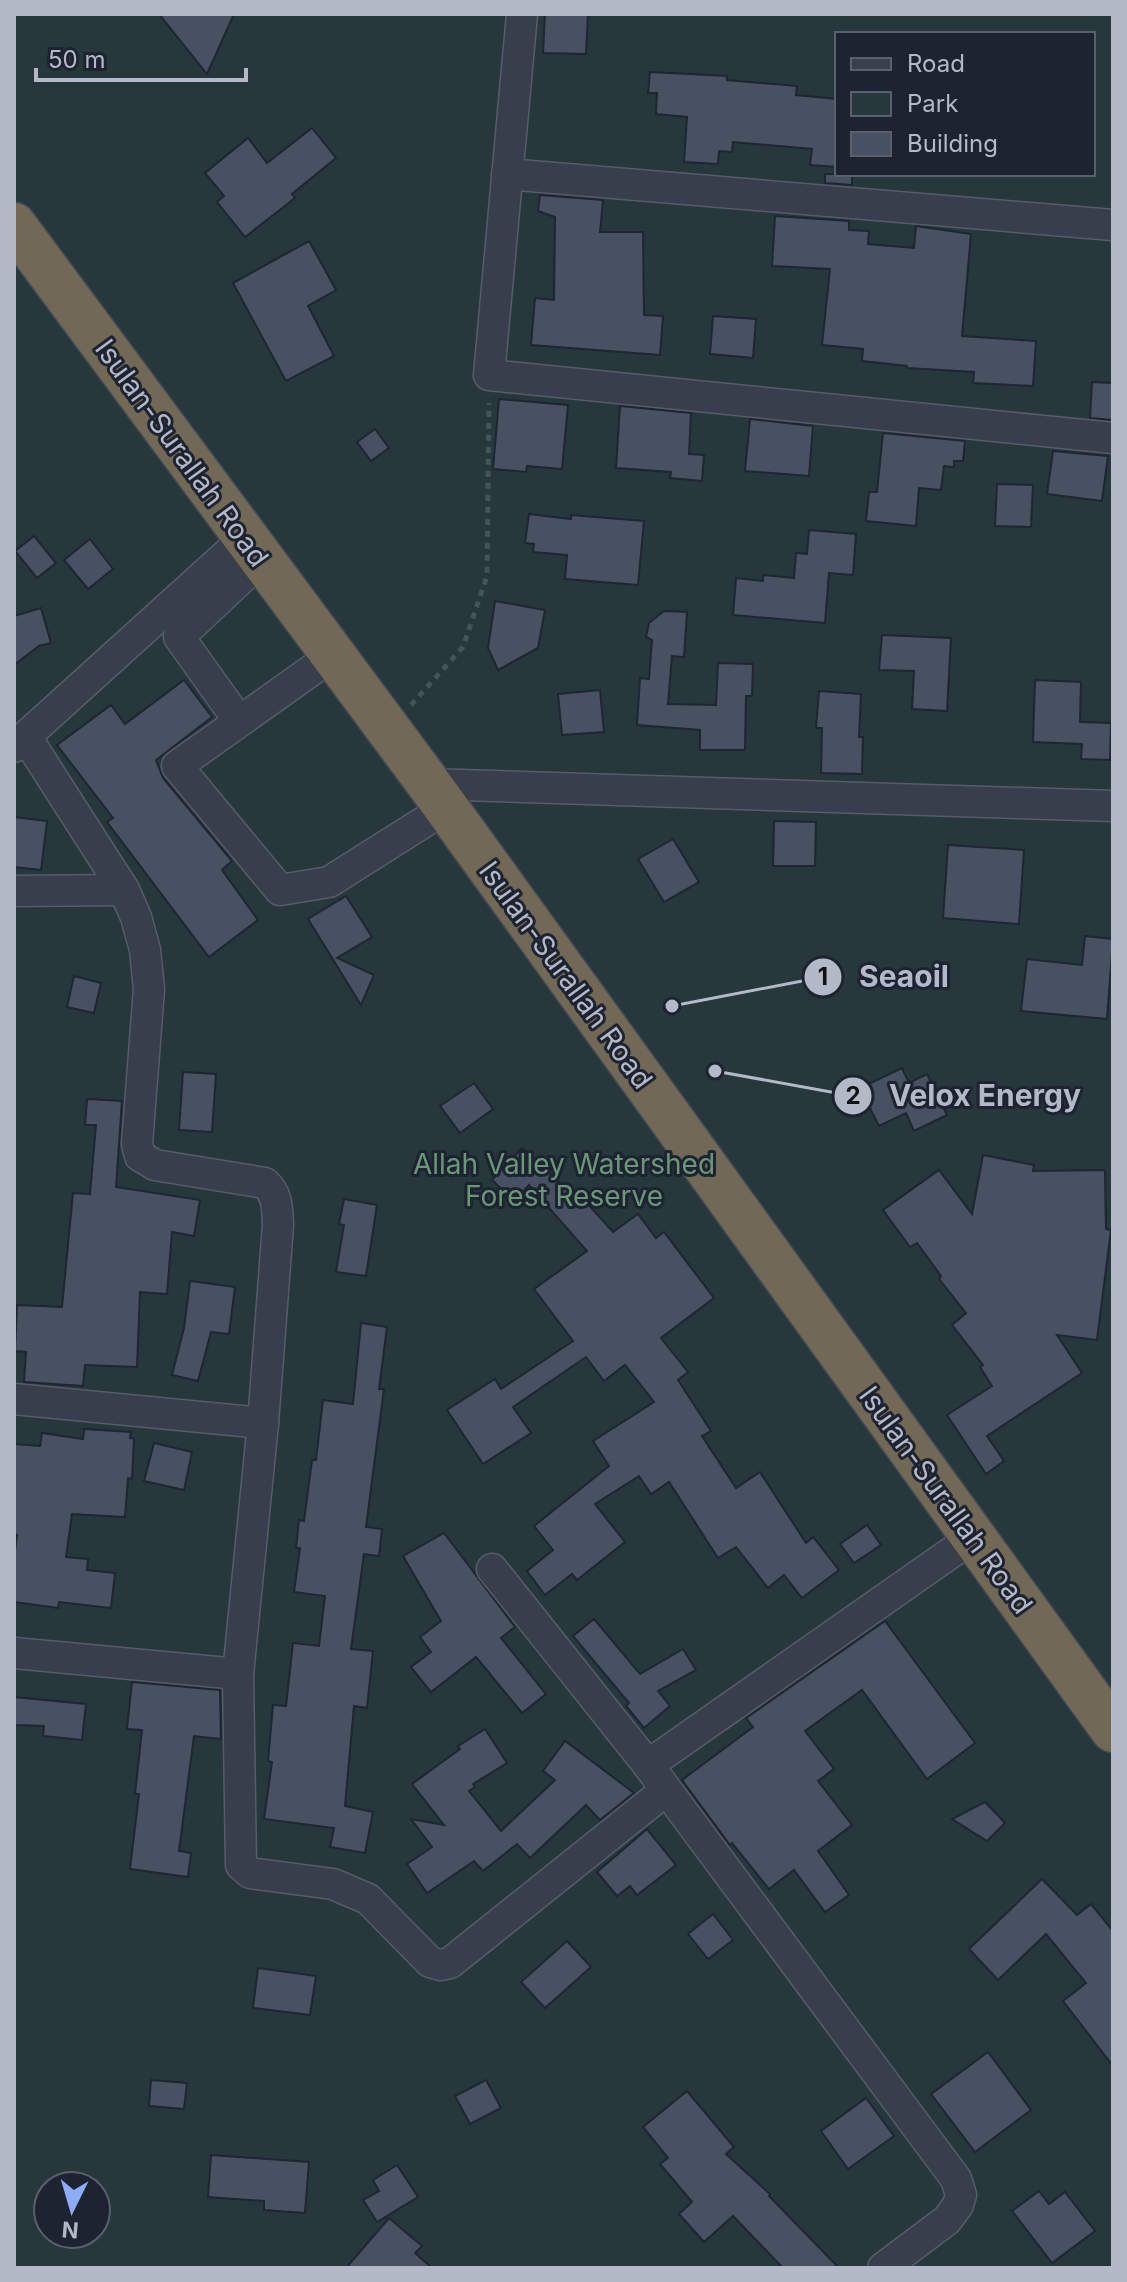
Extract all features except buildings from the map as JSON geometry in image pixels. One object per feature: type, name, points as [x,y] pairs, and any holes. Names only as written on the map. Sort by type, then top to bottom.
[{"type":"highway","name":"Isulan-Surallah Road","points":[[14,225],[438,796],[1113,1730]]},
{"type":"street","points":[[522,14],[489,375],[1113,438]]},
{"type":"street","points":[[507,174],[1113,225]]},
{"type":"street","points":[[239,721],[179,637],[253,549]]},
{"type":"street","points":[[253,549],[20,742],[124,890],[136,917],[145,950],[149,989],[137,1144],[140,1156],[155,1165],[265,1183],[274,1191],[278,1225],[263,1423],[238,1674],[241,1865],[250,1873],[333,1884],[368,1899],[418,1951],[430,1962],[440,1965],[450,1963],[665,1791]]},
{"type":"street","points":[[333,655],[177,766],[280,890],[329,882],[438,796],[1113,806]]},
{"type":"street","points":[[14,891],[124,890]]},
{"type":"street","points":[[14,1399],[263,1423]]},
{"type":"street","points":[[648,1765],[972,1538]]},
{"type":"street","points":[[492,1569],[648,1765],[956,2179],[961,2195],[953,2214],[883,2268]]},
{"type":"street","points":[[14,1653],[238,1674]]},
{"type":"path","points":[[389,730],[463,647],[487,576],[489,375]]},
{"type":"green space","name":"Allah Valley Watershed Forest Reserve","points":[[14,14],[1113,14],[1113,2268],[14,2268]]},
{"type":"place","name":"Seaoil","points":[[672,1006]]},
{"type":"place","name":"Velox Energy","points":[[715,1071]]}]
